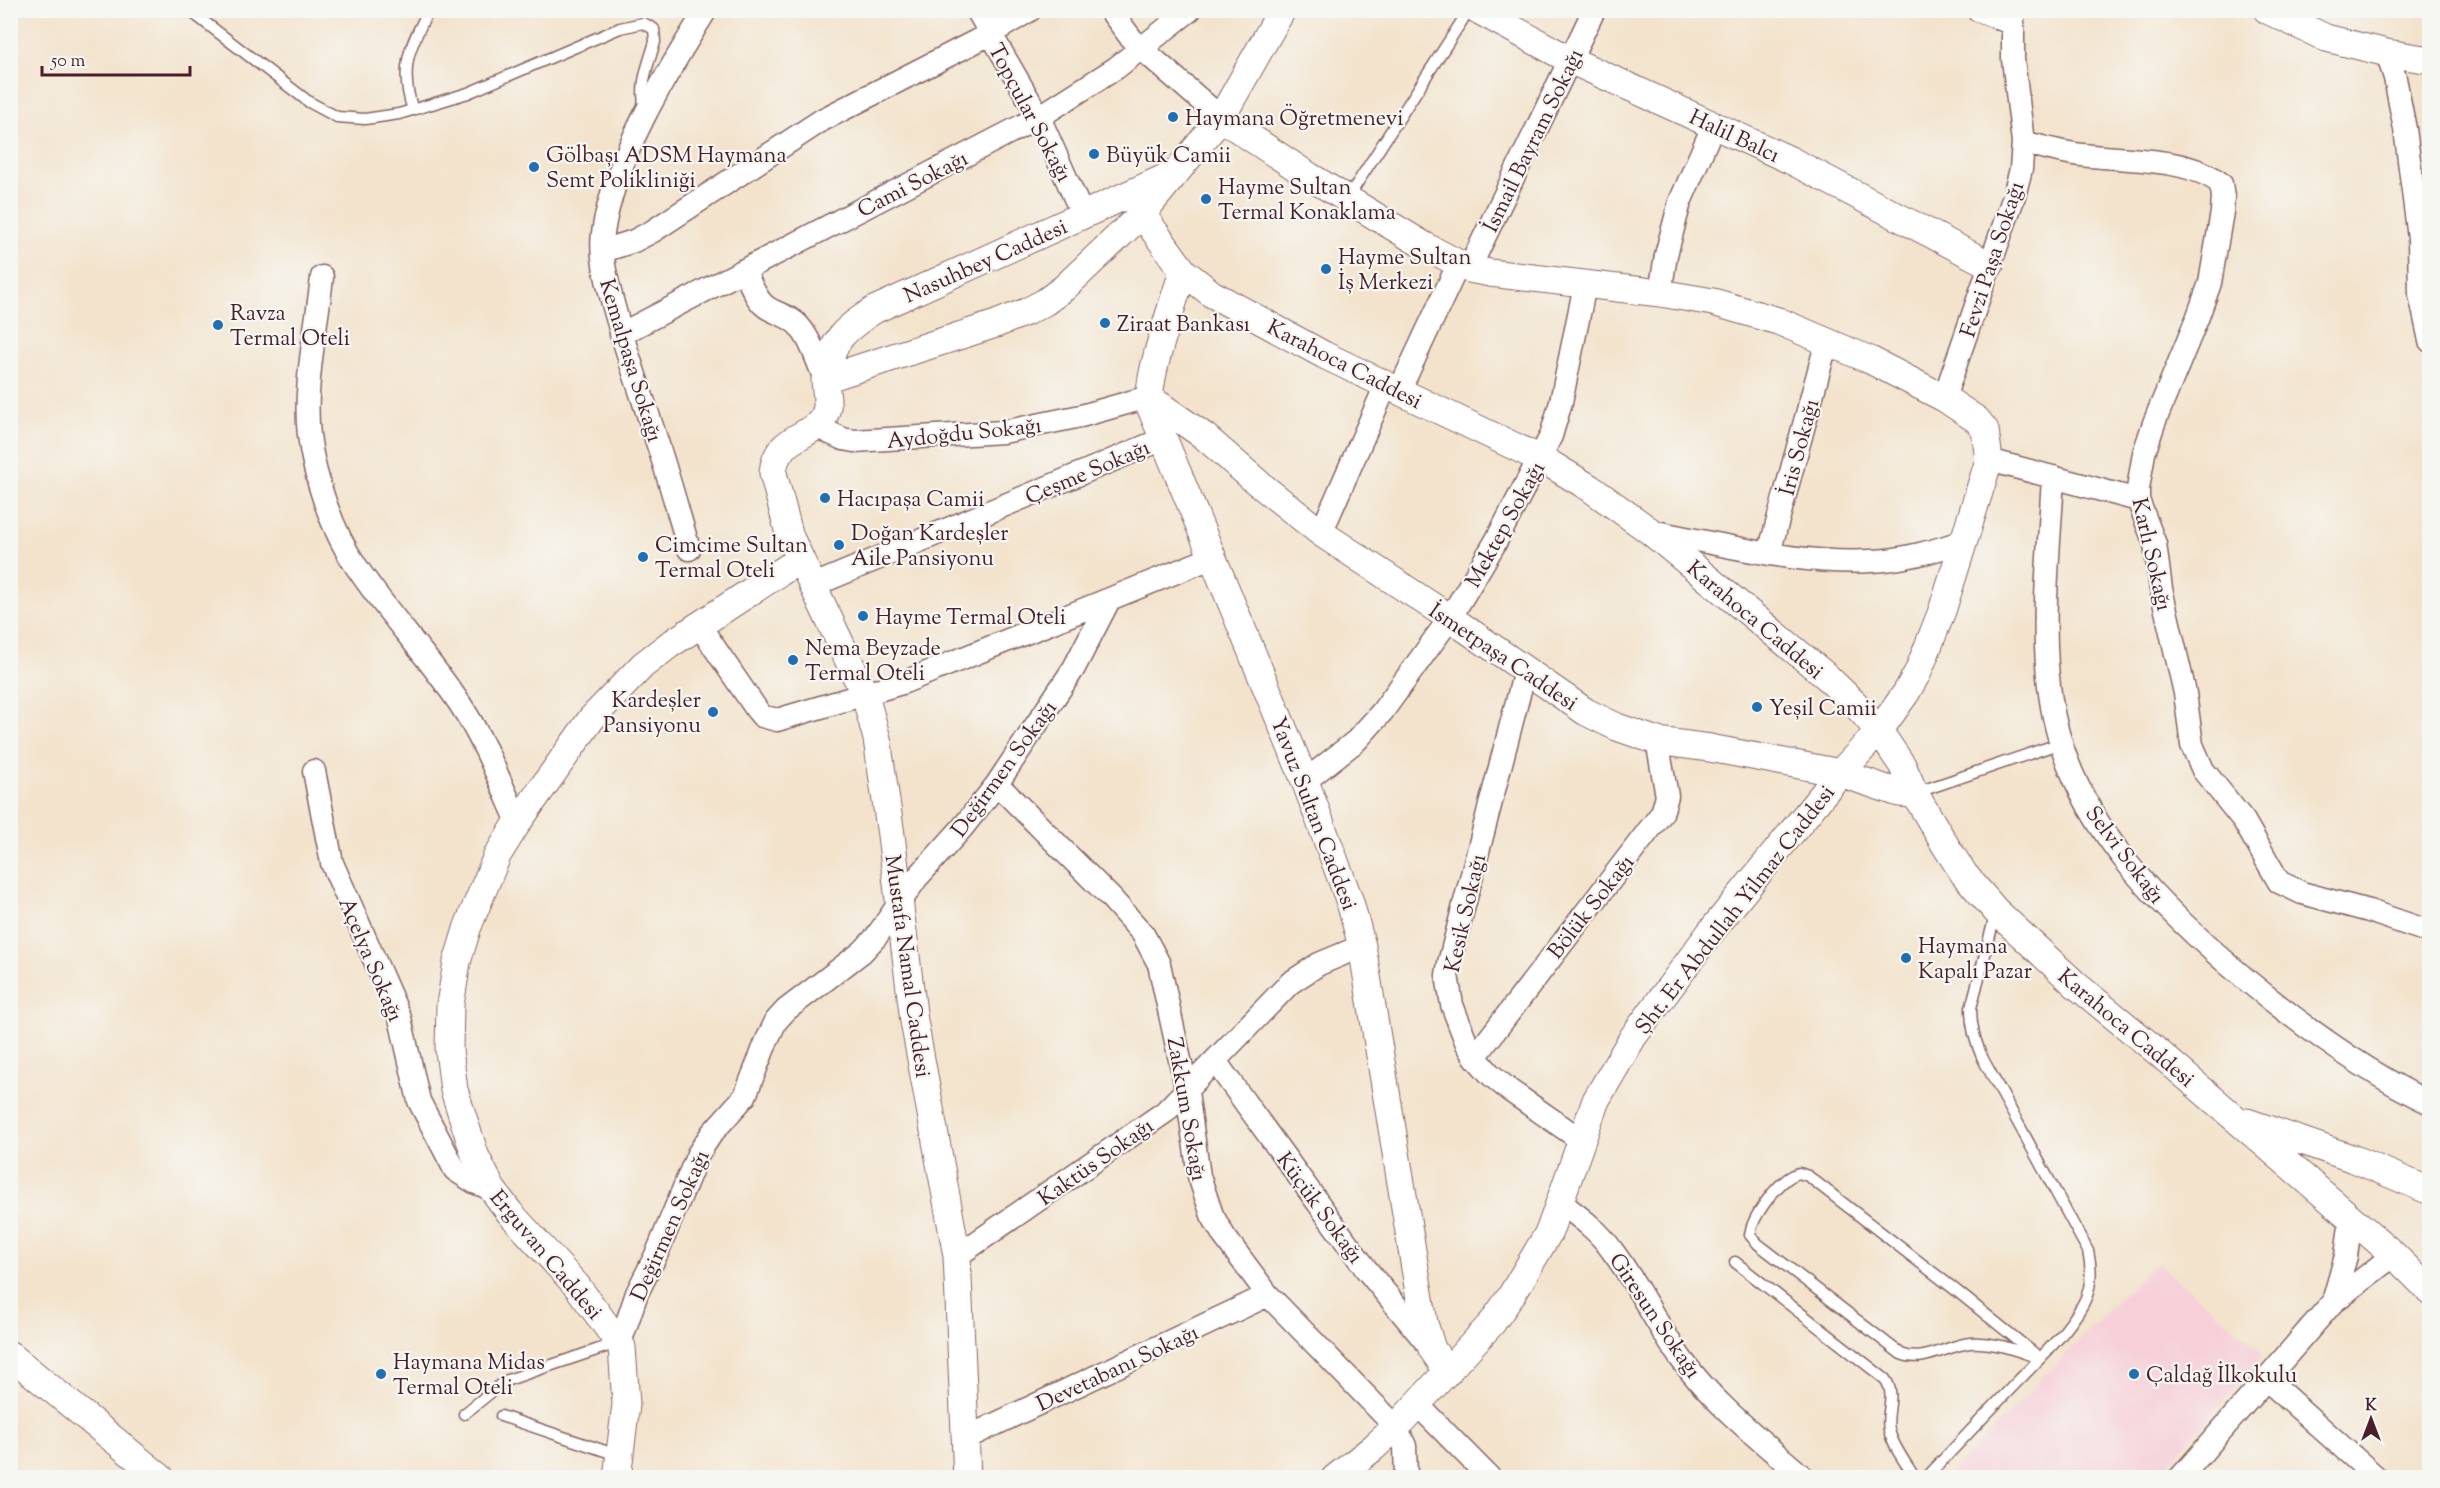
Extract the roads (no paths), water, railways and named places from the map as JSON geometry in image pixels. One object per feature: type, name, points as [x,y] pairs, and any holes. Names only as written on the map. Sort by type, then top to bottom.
[{"type":"street","name":"Kemalpaşa Sokağı","points":[[689,549],[659,448],[621,334],[606,274],[603,234],[619,173],[646,114],[706,10]]},
{"type":"street","name":"Topçular Sokağı","points":[[977,10],[1039,117],[1083,216]]},
{"type":"street","points":[[603,251],[634,241],[653,231],[822,120],[990,34],[1030,10]]},
{"type":"street","points":[[1110,10],[1123,30],[1142,50],[1221,118],[1347,199],[1464,267],[1490,273],[1660,293],[1741,309],[1778,321],[1870,360],[1963,409],[1985,430],[1989,460],[2138,500]]},
{"type":"street","name":"Cami Sokağı","points":[[621,334],[1039,117],[1142,50],[1191,10]]},
{"type":"street","points":[[744,270],[759,299],[766,307],[790,318],[798,325],[807,338],[825,379],[996,324],[1026,312],[1064,288],[1142,214],[1221,118],[1282,10]]},
{"type":"street","name":"Halil Balcı","points":[[1478,10],[1570,60],[1714,124],[1875,202],[1990,265]]},
{"type":"street","name":"İsmail Bayram Sokağı","points":[[1321,533],[1392,388],[1464,267],[1594,10]]},
{"type":"street","points":[[1978,10],[2013,17]]},
{"type":"street","points":[[2267,10],[2326,38],[2387,53],[2430,60]]},
{"type":"street","name":"Fevzi Paşa Sokağı","points":[[1944,398],[2018,184],[2023,142],[2015,80],[2013,17]]},
{"type":"street","points":[[2387,53],[2399,97],[2424,242],[2420,294],[2430,341]]},
{"type":"street","points":[[1660,293],[1666,255],[1680,202],[1714,124]]},
{"type":"street","name":"Karlı Sokağı","points":[[2023,142],[2079,155],[2149,159],[2166,163],[2217,180],[2223,190],[2222,212],[2210,283],[2154,423],[2139,474],[2138,500],[2155,544],[2161,589],[2180,668],[2188,724],[2196,758],[2244,820],[2274,876],[2289,889],[2368,911],[2430,932]]},
{"type":"street","name":"Nasuhbey Caddesi","points":[[815,426],[823,418],[827,407],[825,379],[830,352],[838,339],[852,325],[874,310],[1177,172]]},
{"type":"street","name":"Karahoca Caddesi","points":[[1142,214],[1183,272],[1212,294],[1324,355],[1541,459],[1611,501],[1826,676],[1879,731],[1902,765],[1915,794],[1964,874],[1996,911],[2076,985],[2394,1255],[2430,1291]]},
{"type":"street","points":[[1148,397],[1183,272]]},
{"type":"street","points":[[322,277],[308,414],[312,453],[319,481],[343,543],[355,565],[434,666],[461,706],[486,752],[518,822]]},
{"type":"street","name":"Mektep Sokağı","points":[[1305,781],[1341,754],[1369,727],[1450,618],[1495,543],[1541,459],[1557,417],[1585,285]]},
{"type":"street","name":"İris Sokağı","points":[[1769,554],[1827,341]]},
{"type":"street","name":"Aydoğdu Sokağı","points":[[815,426],[843,439],[854,441],[976,435],[1044,424],[1148,397]]},
{"type":"street","name":"Yavuz Sultan Caddesi","points":[[1148,397],[1153,417],[1305,781],[1350,902],[1362,946],[1419,1298],[1432,1350],[1448,1372]]},
{"type":"street","name":"İsmetpaşa Caddesi","points":[[1148,397],[1204,435],[1258,483],[1321,533],[1586,712],[1617,727],[1658,741],[1710,748],[1840,773],[1884,789],[1915,794]]},
{"type":"street","name":"Mustafa Namal Caddesi","points":[[815,426],[780,448],[776,455],[773,473],[784,519],[799,560],[865,695],[877,739],[900,901],[914,1022],[957,1256],[967,1478]]},
{"type":"street","name":"Çeşme Sokağı","points":[[812,586],[1163,439]]},
{"type":"street","name":"Şht. Er Abdullah Yilmaz Caddesi","points":[[1335,1478],[1396,1427],[1492,1323],[1549,1232],[1596,1100],[1607,1078],[1664,993],[1840,773],[1879,731],[1918,672],[1942,611],[1989,460]]},
{"type":"street","name":"Selvi Sokağı","points":[[2053,477],[2046,633],[2050,690],[2061,743],[2083,797],[2126,861],[2170,912],[2240,975],[2303,1025],[2375,1073],[2430,1103]]},
{"type":"street","points":[[1650,531],[1769,554],[1843,562],[1872,561],[1920,554],[1964,541]]},
{"type":"street","points":[[699,625],[762,716],[777,720],[865,695],[931,672],[1211,558]]},
{"type":"street","name":"Erguvan Caddesi","points":[[619,1467],[626,1382],[620,1343],[577,1286],[510,1214],[492,1189],[475,1155],[454,1090],[449,1050],[450,1005],[457,963],[468,926],[497,856],[566,753],[605,704],[644,665],[669,645],[799,560]]},
{"type":"street","name":"Değirmen Sokağı","points":[[620,1343],[637,1293],[657,1253],[689,1171],[705,1143],[745,1096],[776,1022],[794,1003],[862,952],[887,924],[900,901],[997,784],[1074,668],[1108,600]]},
{"type":"street","name":"Kesik Sokağı","points":[[1525,671],[1447,975],[1452,1005],[1467,1044],[1475,1057],[1509,1090],[1581,1140]]},
{"type":"street","name":"Bölük Sokağı","points":[[1475,1057],[1662,813],[1667,796],[1658,741]]},
{"type":"street","name":"Açelya Sokağı","points":[[314,771],[332,863],[400,1017],[419,1101],[455,1170],[474,1182],[492,1189]]},
{"type":"street","name":"Zakkum Sokağı","points":[[997,784],[1111,898],[1143,934],[1159,964],[1165,983],[1187,1092],[1195,1158],[1212,1215],[1239,1258],[1268,1295],[1396,1427]]},
{"type":"street","name":"Kaktüs Sokağı","points":[[957,1256],[1165,1112],[1187,1092],[1290,983],[1318,964],[1362,946]]},
{"type":"street","name":"Küçük Sokağı","points":[[1215,1061],[1365,1269],[1432,1350]]},
{"type":"street","points":[[2234,1118],[2354,1160],[2430,1191]]},
{"type":"street","name":"Giresun Sokağı","points":[[1561,1203],[1610,1247],[1695,1376],[1804,1478]]},
{"type":"street","points":[[2332,1302],[2346,1256],[2351,1218]]},
{"type":"street","points":[[2180,1478],[2332,1302],[2394,1255]]},
{"type":"street","name":"Devetabanı Sokağı","points":[[966,1438],[1268,1295]]},
{"type":"street","points":[[10,1355],[161,1478]]},
{"type":"street","points":[[2266,1379],[2377,1478]]},
{"type":"street","points":[[1417,1404],[1490,1478]]},
{"type":"street","points":[[1396,1427],[1405,1446],[1406,1478]]},
{"type":"lane","points":[[189,10],[309,102],[337,117],[365,119],[413,110],[468,93],[620,28],[643,23],[654,29],[656,35],[641,93],[646,114]]},
{"type":"lane","points":[[413,110],[406,90],[408,56],[429,10]]},
{"type":"lane","points":[[1347,199],[1469,10]]},
{"type":"lane","points":[[1915,794],[2061,743]]},
{"type":"lane","points":[[1926,1478],[2040,1358],[2084,1303],[2090,1285],[2092,1267],[2088,1251],[1974,1039],[1971,1008],[1996,911]]},
{"type":"lane","points":[[1799,1173],[1808,1176],[2040,1358],[1989,1343],[1968,1343],[1912,1358],[1901,1354],[1758,1244],[1750,1235],[1751,1225],[1781,1184],[1790,1176],[1799,1173]]},
{"type":"lane","points":[[1735,1262],[1885,1379],[1890,1386],[1891,1396],[1889,1431],[1915,1478]]},
{"type":"lane","points":[[464,1414],[504,1381],[620,1343]]},
{"type":"lane","points":[[501,1416],[619,1467]]},
{"type":"place","name":"Haymana Öğretmenevi","points":[[1173,117]]},
{"type":"place","name":"Büyük Camii","points":[[1094,154]]},
{"type":"place","name":"Gölbaşı ADSM Haymana Semt Polikliniği","points":[[534,167]]},
{"type":"place","name":"Hayme Sultan Termal Konaklama","points":[[1206,199]]},
{"type":"place","name":"Hayme Sultan İş Merkezi","points":[[1326,269]]},
{"type":"place","name":"Ziraat Bankası","points":[[1105,323]]},
{"type":"place","name":"Ravza Termal Oteli","points":[[218,325]]},
{"type":"place","name":"Hacıpaşa Camii","points":[[825,498]]},
{"type":"place","name":"Doğan Kardeşler Aile Pansiyonu","points":[[839,545]]},
{"type":"place","name":"Cimcime Sultan Termal Oteli","points":[[643,557]]},
{"type":"place","name":"Hayme Termal Oteli","points":[[863,616]]},
{"type":"place","name":"Nema Beyzade Termal Oteli","points":[[793,660]]},
{"type":"place","name":"Yeşil Camii","points":[[1757,707]]},
{"type":"place","name":"Kardeşler Pansiyonu","points":[[713,712]]},
{"type":"place","name":"Haymana Kapalı Pazar","points":[[1906,958]]},
{"type":"place","name":"Haymana Midas Termal Oteli","points":[[381,1374]]},
{"type":"place","name":"Çaldağ İlkokulu","points":[[2134,1374]]}]
